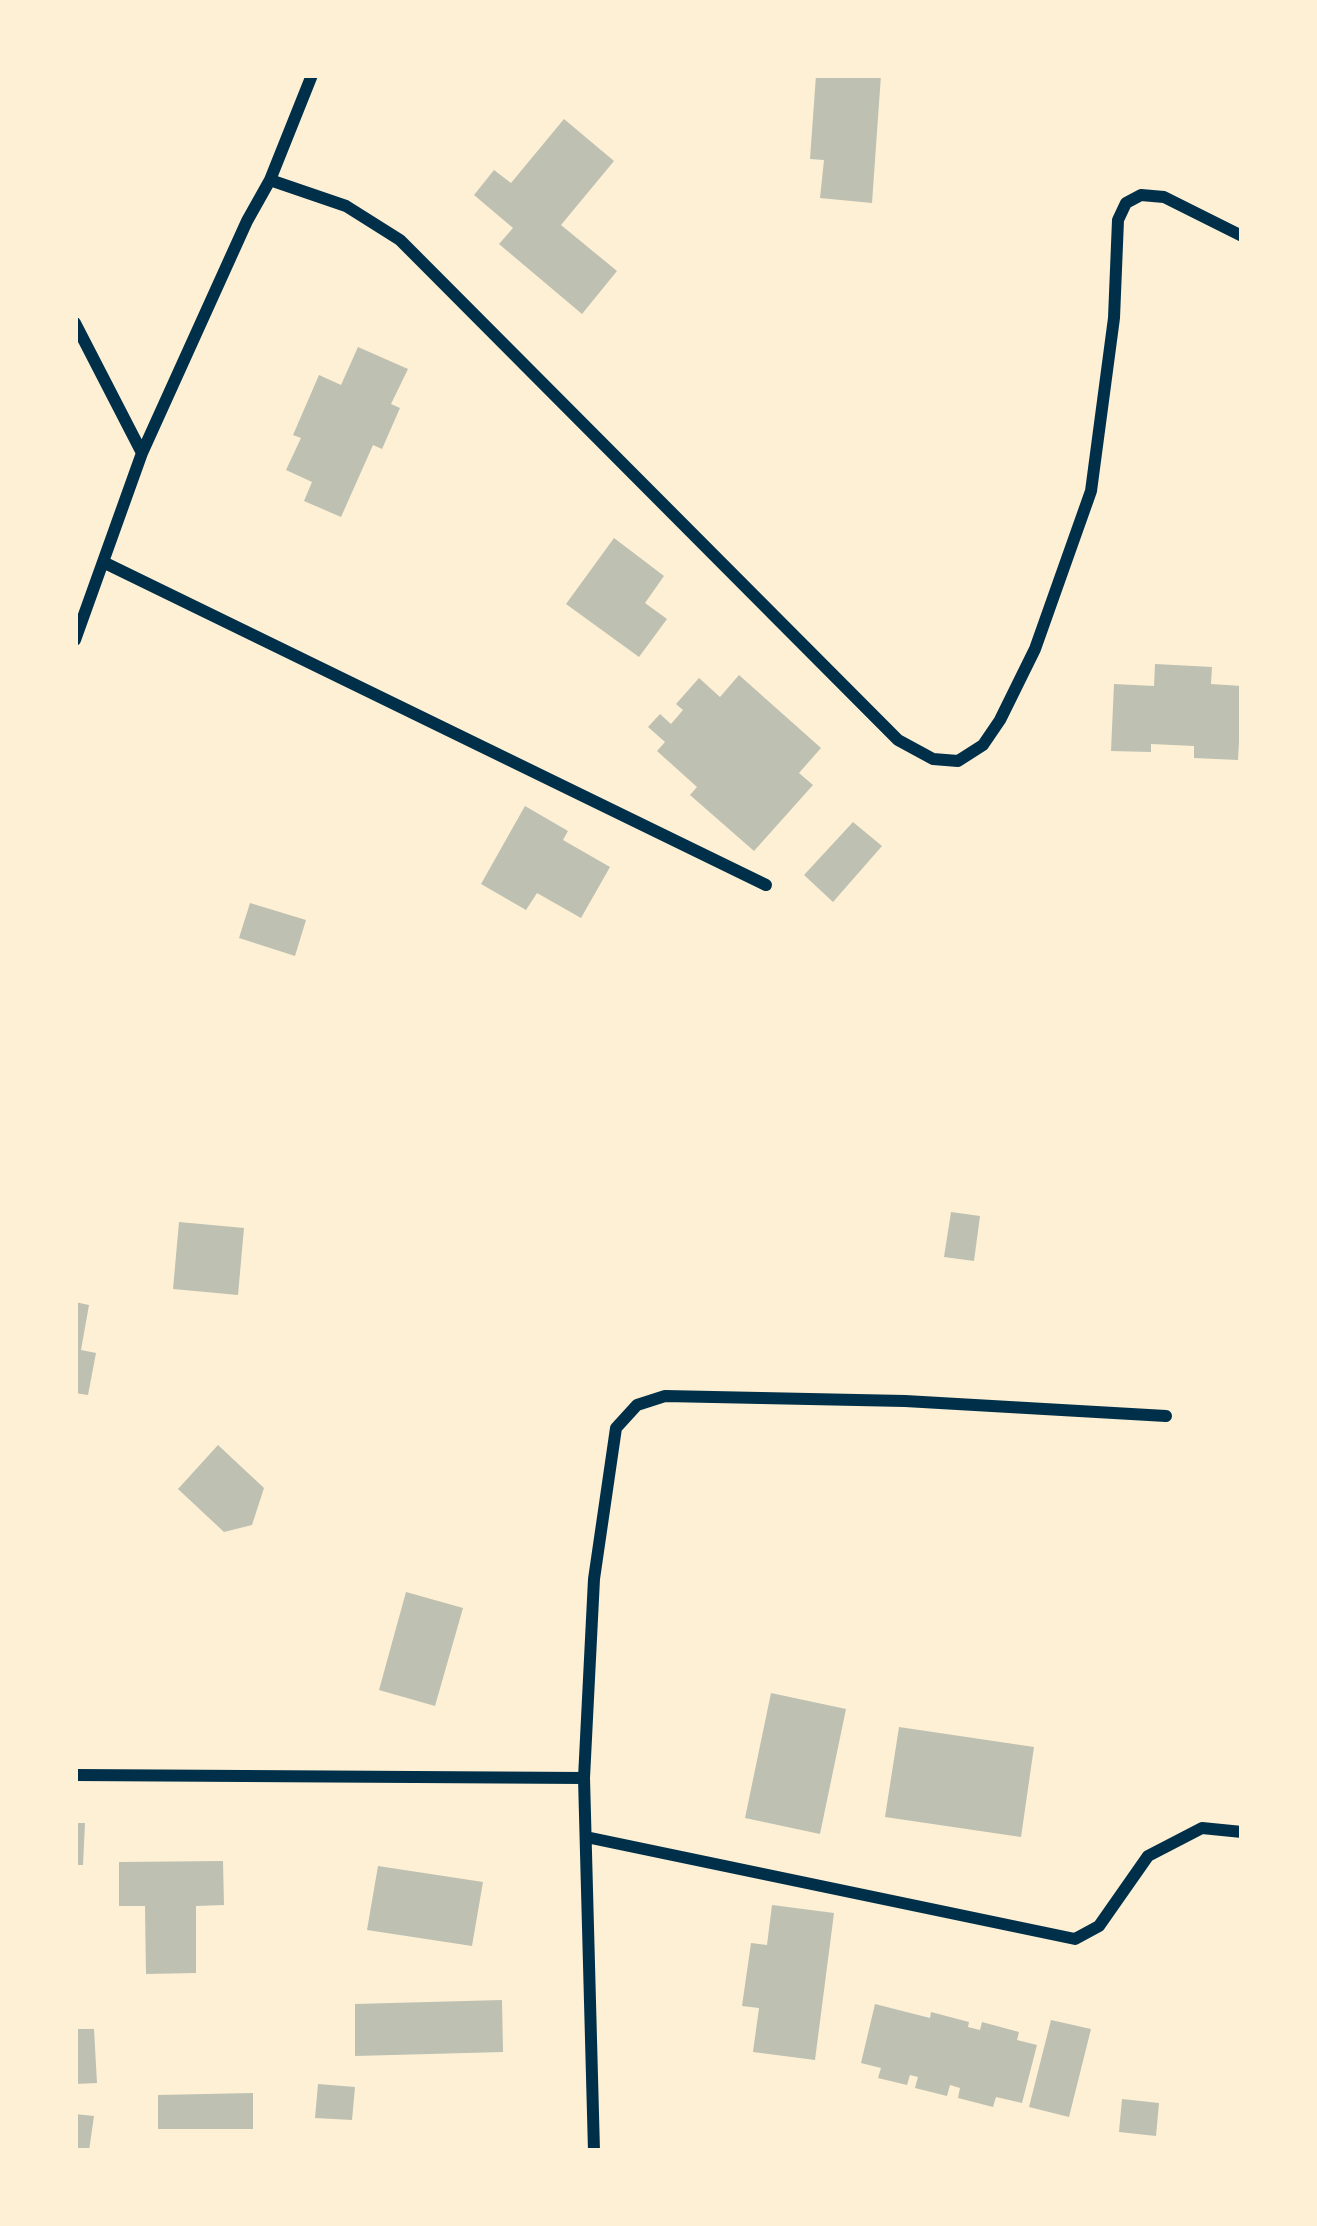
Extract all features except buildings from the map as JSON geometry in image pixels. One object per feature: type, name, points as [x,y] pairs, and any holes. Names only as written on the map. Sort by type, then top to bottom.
[{"type":"street","points":[[75,640],[142,453],[270,180],[312,75]]},
{"type":"street","points":[[270,180],[346,206],[400,240],[898,740],[933,759],[958,760],[982,745],[1018,685],[1091,491],[1114,319],[1118,220],[1126,202],[1141,195],[1164,197],[1242,236]]},
{"type":"street","points":[[75,323],[142,453]]},
{"type":"street","points":[[103,562],[766,885]]},
{"type":"street","points":[[594,2151],[584,1778],[594,1579],[616,1428],[637,1405],[665,1396],[905,1401],[1166,1417]]},
{"type":"street","points":[[75,1775],[584,1778]]},
{"type":"street","points":[[586,1838],[1075,1939],[1099,1926],[1148,1856],[1202,1828],[1242,1832]]}]
